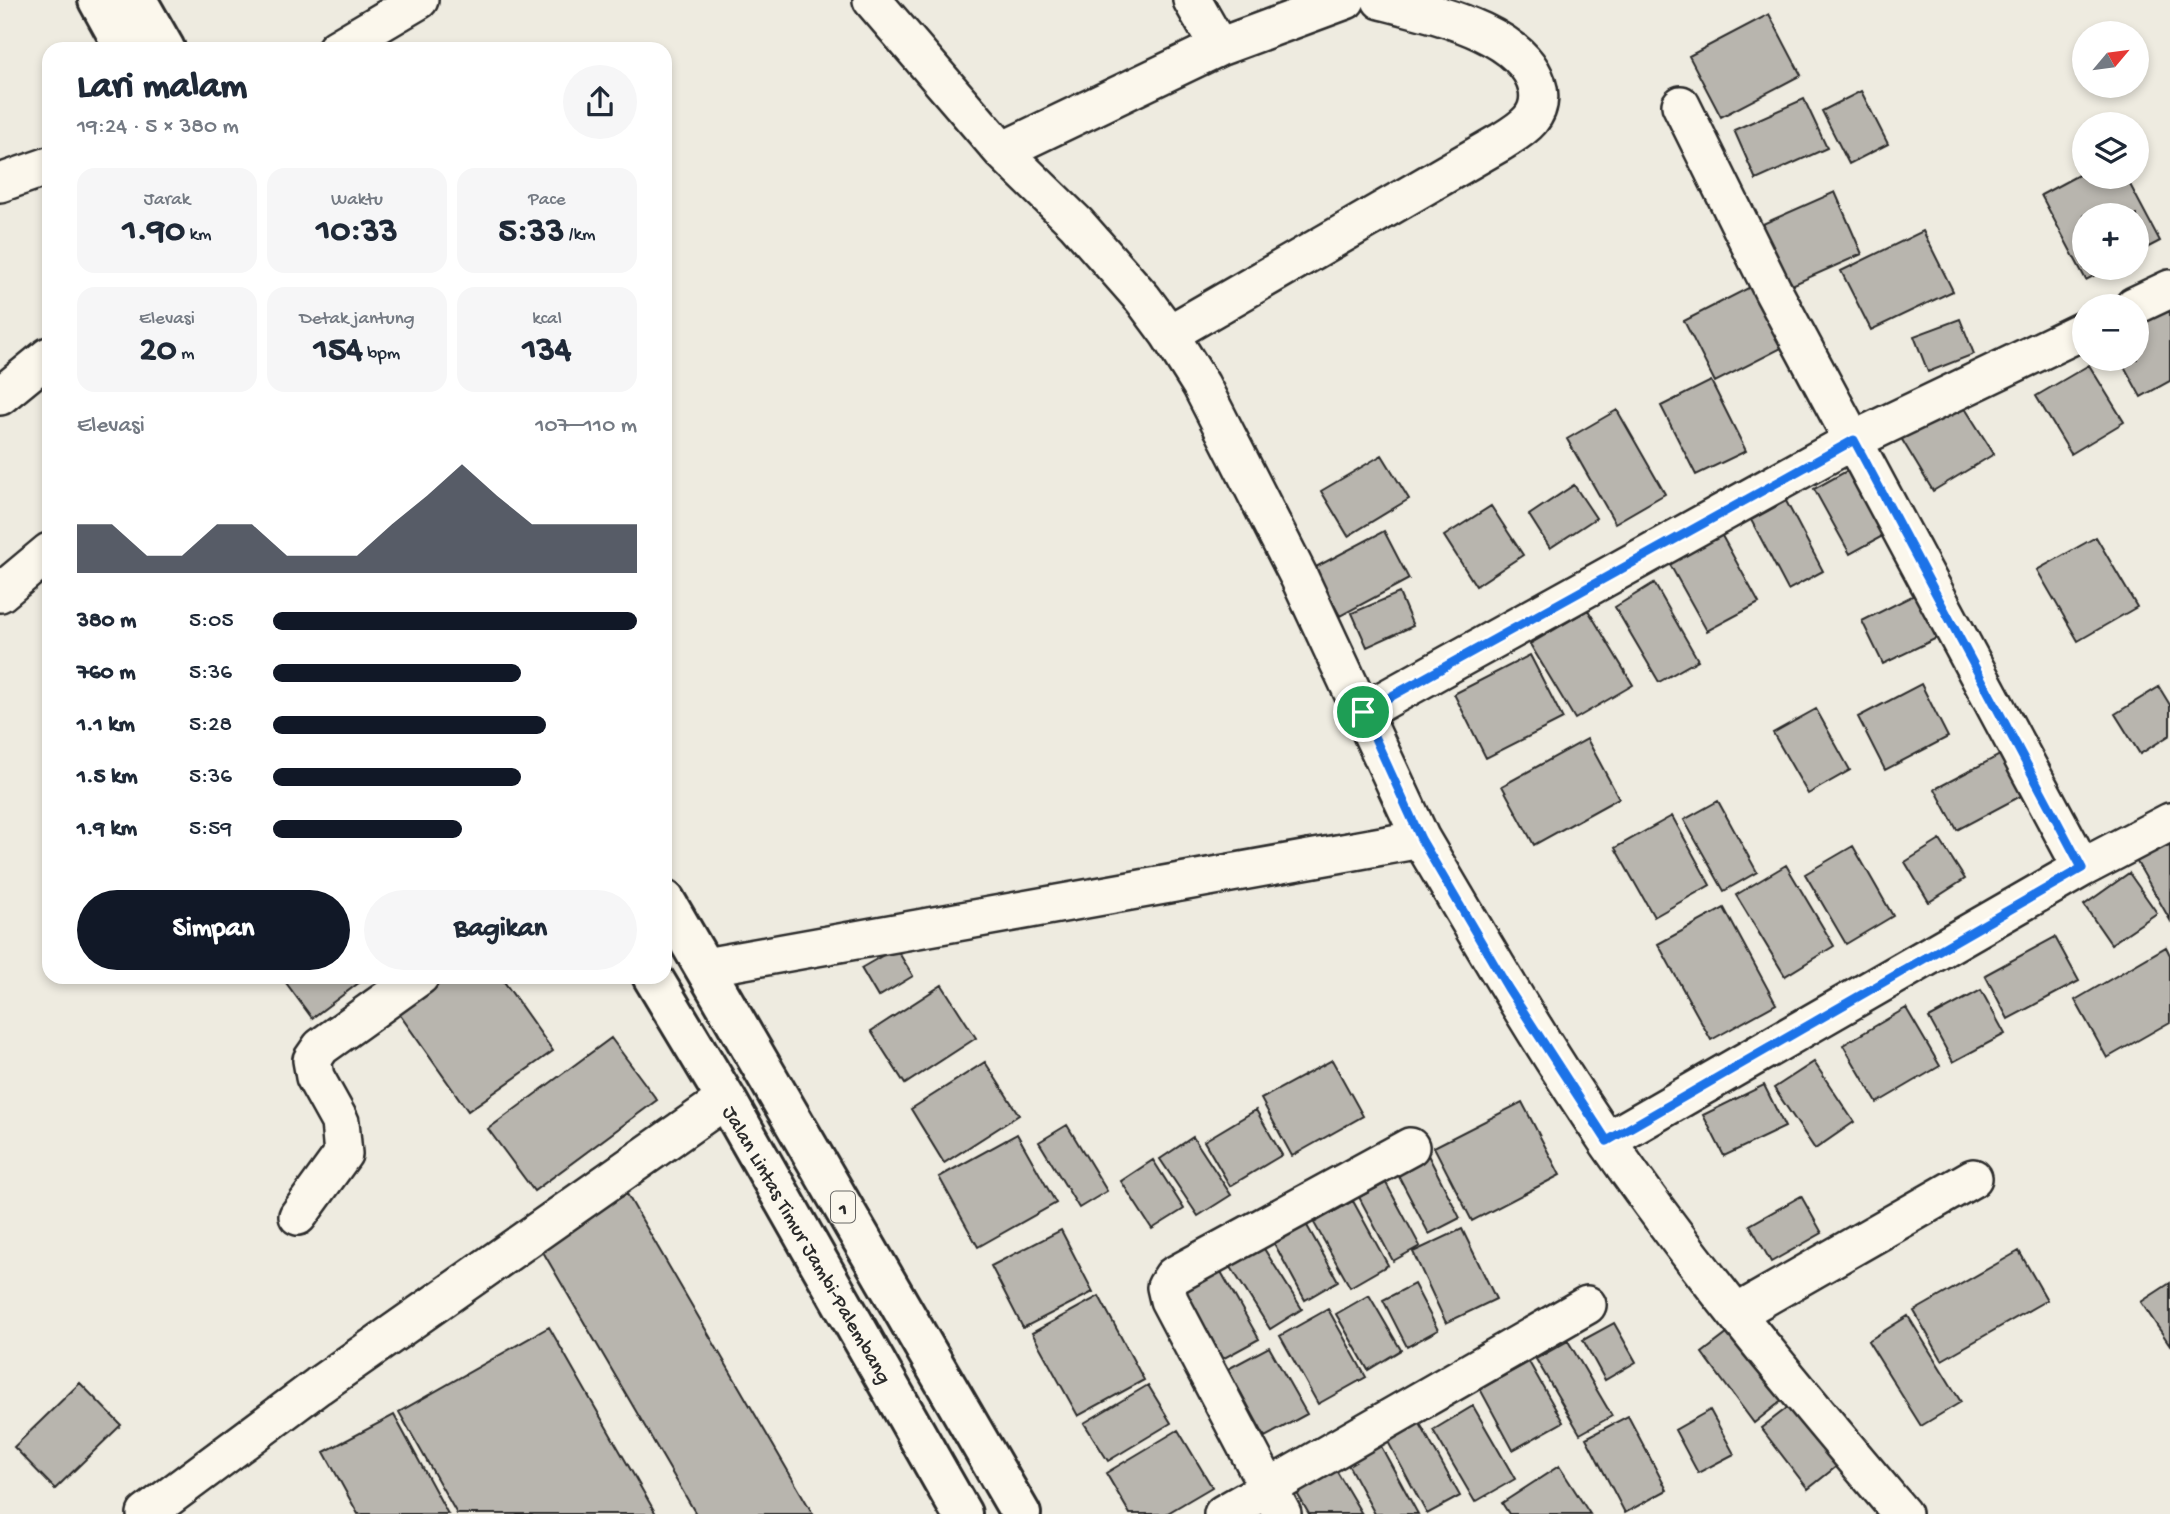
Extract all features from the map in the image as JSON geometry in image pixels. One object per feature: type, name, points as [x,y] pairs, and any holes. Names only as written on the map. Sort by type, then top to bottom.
[{"type":"highway","points":[[98,0],[121,42]]},
{"type":"highway","points":[[137,0],[161,42]]},
{"type":"highway","name":"1","points":[[672,912],[1021,1514]]},
{"type":"highway","name":"Jalan Lintas Timur Jambi-Palembang","points":[[657,984],[726,1099],[962,1514]]},
{"type":"street","points":[[348,42],[419,0]]},
{"type":"street","points":[[872,0],[1002,151],[1076,223],[1143,299],[1169,334],[1207,396],[1299,577],[1421,839],[1508,988],[1607,1141],[1737,1313],[1902,1514]]},
{"type":"street","points":[[1192,0],[1219,47]]},
{"type":"street","points":[[1002,151],[1219,47],[1346,0]]},
{"type":"street","points":[[1169,334],[1501,142],[1528,124],[1534,116],[1539,99],[1535,75],[1519,53],[1494,38],[1433,14],[1381,0]]},
{"type":"street","points":[[1681,105],[1773,292],[2082,868]]},
{"type":"street","points":[[0,183],[42,168]]},
{"type":"street","points":[[2149,299],[2170,289]]},
{"type":"street","points":[[1363,712],[1854,440],[2072,336]]},
{"type":"street","points":[[0,396],[42,362]]},
{"type":"street","points":[[0,593],[42,558]]},
{"type":"street","points":[[1607,1141],[2082,868],[2170,822]]},
{"type":"street","points":[[705,967],[1421,839]]},
{"type":"street","points":[[299,1216],[343,1154],[340,1122],[314,1077],[312,1060],[321,1047],[409,984]]},
{"type":"street","points":[[146,1514],[318,1386],[726,1099]]},
{"type":"street","points":[[1275,1501],[1169,1300],[1166,1287],[1173,1276],[1410,1147]]},
{"type":"street","points":[[1737,1313],[1973,1178]]},
{"type":"street","points":[[1223,1514],[1275,1501],[1587,1305]]},
{"type":"building","points":[[1769,14],[1801,75],[1721,117],[1689,56]]},
{"type":"building","points":[[1861,91],[1888,144],[1849,164],[1822,111]]},
{"type":"building","points":[[1804,99],[1827,148],[1756,180],[1734,130]]},
{"type":"building","points":[[2072,178],[2072,189],[2132,189],[2140,203],[2072,203],[2072,254],[2041,195]]},
{"type":"building","points":[[1835,192],[1862,254],[1783,289],[1756,227]]},
{"type":"building","points":[[2149,220],[2160,241],[2149,247]]},
{"type":"building","points":[[1923,231],[1953,291],[1871,330],[1841,271]]},
{"type":"building","points":[[1758,283],[1789,344],[1715,382],[1684,321]]},
{"type":"building","points":[[2161,297],[2170,313],[2170,381],[2141,397],[2127,371],[2149,371],[2149,304]]},
{"type":"building","points":[[1960,319],[1974,354],[1928,372],[1914,336]]},
{"type":"building","points":[[2079,371],[2093,371],[2124,422],[2071,454],[2036,396]]},
{"type":"building","points":[[1711,381],[1746,451],[1696,475],[1661,406]]},
{"type":"building","points":[[1961,402],[1994,454],[1933,491],[1901,438]]},
{"type":"building","points":[[1617,410],[1665,494],[1615,523],[1567,439]]},
{"type":"building","points":[[1382,455],[1409,499],[1348,536],[1321,491]]},
{"type":"building","points":[[1852,468],[1888,533],[1850,554],[1814,489]]},
{"type":"building","points":[[1574,485],[1596,518],[1550,548],[1529,515]]},
{"type":"building","points":[[1786,501],[1823,571],[1788,590],[1751,520]]},
{"type":"building","points":[[1491,506],[1523,555],[1476,586],[1444,536]]},
{"type":"building","points":[[1384,531],[1409,579],[1340,616],[1314,568]]},
{"type":"building","points":[[1721,534],[1759,603],[1707,631],[1669,563]]},
{"type":"building","points":[[2096,537],[2137,607],[2078,641],[2037,570]]},
{"type":"building","points":[[1654,583],[1698,660],[1659,682],[1615,607]]},
{"type":"building","points":[[1920,592],[1941,636],[1883,664],[1862,621]]},
{"type":"building","points":[[1399,593],[1413,626],[1367,647],[1352,613]]},
{"type":"building","points":[[1588,610],[1633,685],[1575,719],[1530,644]]},
{"type":"building","points":[[1530,655],[1563,719],[1486,758],[1454,694]]},
{"type":"building","points":[[1921,684],[1948,737],[1885,770],[1858,717]]},
{"type":"building","points":[[2159,687],[2170,705],[2170,735],[2140,754],[2115,714]]},
{"type":"building","points":[[1816,709],[1850,770],[1808,794],[1773,733]]},
{"type":"building","points":[[1587,739],[1619,798],[1534,845],[1502,786]]},
{"type":"building","points":[[2015,747],[2036,788],[1957,830],[1935,789]]},
{"type":"building","points":[[1718,801],[1757,872],[1724,891],[1684,820]]},
{"type":"building","points":[[1672,816],[1710,885],[1654,917],[1615,848]]},
{"type":"building","points":[[2170,837],[2170,920],[2134,857]]},
{"type":"building","points":[[1940,840],[1965,879],[1929,902],[1905,862]]},
{"type":"building","points":[[1853,846],[1893,916],[1846,944],[1805,874]]},
{"type":"building","points":[[1786,865],[1834,946],[1785,976],[1736,895]]},
{"type":"building","points":[[2129,873],[2157,913],[2111,944],[2084,905]]},
{"type":"building","points":[[1724,908],[1776,1004],[1711,1040],[1658,944]]},
{"type":"building","points":[[2055,937],[2079,981],[2008,1019],[1985,975]]},
{"type":"building","points":[[2166,947],[2170,955],[2170,1022],[2107,1058],[2075,1000]]},
{"type":"building","points":[[896,948],[913,976],[878,997],[861,968]]},
{"type":"building","points":[[287,984],[357,984],[312,1018]]},
{"type":"building","points":[[429,984],[506,984],[553,1051],[468,1111],[395,1008]]},
{"type":"building","points":[[942,985],[976,1038],[905,1084],[871,1031]]},
{"type":"building","points":[[1981,990],[2005,1034],[1953,1062],[1929,1018]]},
{"type":"building","points":[[1906,1008],[1940,1066],[1877,1103],[1843,1045]]},
{"type":"building","points":[[611,1038],[657,1100],[534,1191],[488,1129]]},
{"type":"building","points":[[1332,1060],[1363,1116],[1292,1156],[1261,1099]]},
{"type":"building","points":[[985,1062],[1019,1115],[944,1163],[911,1109]]},
{"type":"building","points":[[1814,1062],[1854,1122],[1815,1149],[1774,1088]]},
{"type":"building","points":[[1764,1085],[1785,1127],[1724,1156],[1703,1115]]},
{"type":"building","points":[[1522,1102],[1560,1175],[1472,1221],[1434,1147]]},
{"type":"building","points":[[1256,1110],[1282,1155],[1230,1186],[1204,1141]]},
{"type":"building","points":[[1067,1125],[1107,1191],[1079,1208],[1039,1142]]},
{"type":"building","points":[[1017,1134],[1056,1203],[978,1247],[939,1177]]},
{"type":"building","points":[[1193,1137],[1231,1195],[1198,1216],[1160,1159]]},
{"type":"building","points":[[1428,1155],[1460,1218],[1429,1234],[1396,1171]]},
{"type":"building","points":[[1153,1160],[1184,1209],[1152,1229],[1121,1181]]},
{"type":"building","points":[[1386,1183],[1420,1246],[1393,1261],[1359,1197]]},
{"type":"building","points":[[627,1194],[813,1514],[696,1514],[539,1245]]},
{"type":"building","points":[[1801,1196],[1822,1233],[1771,1262],[1750,1225]]},
{"type":"building","points":[[1353,1201],[1388,1265],[1350,1287],[1314,1223]]},
{"type":"building","points":[[1301,1215],[1338,1281],[1305,1300],[1269,1234]]},
{"type":"building","points":[[1462,1229],[1496,1299],[1446,1323],[1413,1252]]},
{"type":"building","points":[[1061,1230],[1093,1292],[1023,1328],[991,1266]]},
{"type":"building","points":[[1256,1236],[1302,1309],[1270,1329],[1224,1256]]},
{"type":"building","points":[[2019,1251],[2047,1300],[1942,1360],[1914,1311]]},
{"type":"building","points":[[1220,1270],[1259,1339],[1217,1362],[1179,1293]]},
{"type":"building","points":[[2170,1283],[2170,1345],[2141,1302]]},
{"type":"building","points":[[1414,1284],[1438,1330],[1407,1347],[1383,1300]]},
{"type":"building","points":[[1369,1295],[1401,1350],[1368,1370],[1336,1314]]},
{"type":"building","points":[[1099,1296],[1144,1380],[1078,1416],[1032,1333]]},
{"type":"building","points":[[1328,1309],[1366,1377],[1318,1404],[1280,1336]]},
{"type":"building","points":[[1908,1316],[1961,1402],[1921,1426],[1868,1341]]},
{"type":"building","points":[[1614,1323],[1636,1362],[1605,1380],[1583,1340]]},
{"type":"building","points":[[549,1327],[656,1514],[457,1514],[399,1412]]},
{"type":"building","points":[[1732,1330],[1784,1399],[1754,1423],[1702,1353]]},
{"type":"building","points":[[1568,1341],[1612,1416],[1580,1434],[1536,1359]]},
{"type":"building","points":[[1269,1347],[1307,1414],[1265,1437],[1228,1369]]},
{"type":"building","points":[[1529,1362],[1563,1422],[1513,1450],[1480,1389]]},
{"type":"building","points":[[80,1383],[121,1425],[55,1489],[14,1447]]},
{"type":"building","points":[[1148,1385],[1171,1423],[1108,1461],[1084,1423]]},
{"type":"building","points":[[1791,1405],[1837,1466],[1808,1489],[1761,1428]]},
{"type":"building","points":[[1473,1406],[1515,1479],[1475,1502],[1433,1430]]},
{"type":"building","points":[[1710,1410],[1734,1454],[1698,1473],[1675,1430]]},
{"type":"building","points":[[394,1415],[448,1514],[358,1514],[324,1452]]},
{"type":"building","points":[[1628,1416],[1667,1490],[1625,1513],[1586,1438]]},
{"type":"building","points":[[1418,1420],[1460,1496],[1427,1514],[1386,1438]]},
{"type":"building","points":[[1178,1430],[1212,1487],[1166,1514],[1130,1514],[1106,1473]]},
{"type":"building","points":[[1377,1439],[1418,1514],[1375,1514],[1344,1457]]},
{"type":"building","points":[[1333,1465],[1362,1514],[1309,1514],[1294,1488]]},
{"type":"building","points":[[1559,1466],[1590,1514],[1509,1514],[1502,1503]]},
{"type":"route","points":[[1854,440],[2082,868],[1812,1026],[1607,1141],[1508,988],[1421,839],[1363,712],[1854,440]]}]
